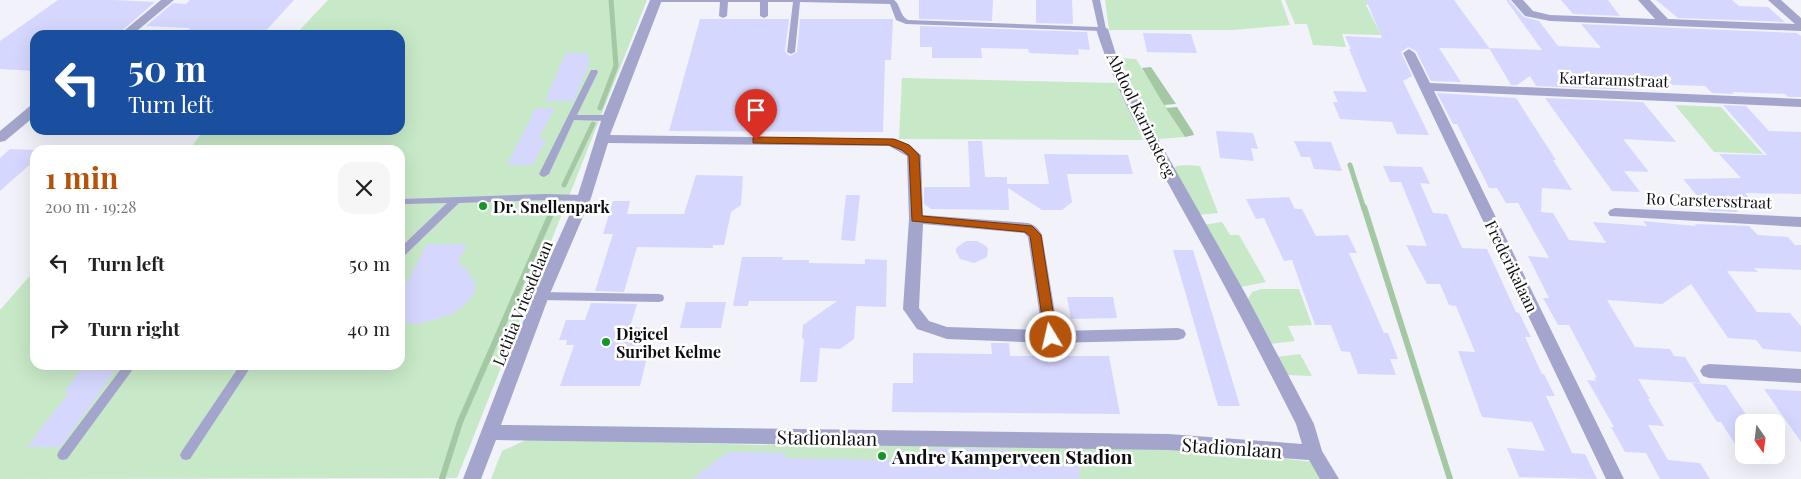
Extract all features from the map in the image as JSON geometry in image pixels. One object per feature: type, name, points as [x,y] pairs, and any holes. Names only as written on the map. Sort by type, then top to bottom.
[{"type":"street","points":[[131,30],[168,0]]},
{"type":"street","name":"Letitia Vriesdelaan","points":[[472,479],[541,296],[584,198],[609,118],[656,0]]},
{"type":"street","points":[[1517,0],[1524,10],[1535,17],[1801,28]]},
{"type":"street","points":[[1644,0],[1665,23]]},
{"type":"street","points":[[1774,0],[1801,24]]},
{"type":"street","name":"Abdool Karimsteeg","points":[[1102,29],[1113,64],[1151,139],[1237,293],[1305,424],[1314,453],[1330,479]]},
{"type":"street","name":"Frederikalaan","points":[[1409,53],[1615,479]]},
{"type":"street","name":"Kartaramstraat","points":[[1426,87],[1801,104]]},
{"type":"street","points":[[0,138],[29,119]]},
{"type":"street","points":[[602,139],[891,142],[905,148],[914,155],[916,219],[911,308],[923,325],[947,333],[1051,337],[1178,334]]},
{"type":"street","name":"Ro Carstersstraat","points":[[1615,214],[1801,222]]},
{"type":"street","points":[[916,219],[1028,228],[1035,235],[1051,337]]},
{"type":"street","points":[[1709,371],[1801,376]]},
{"type":"street","name":"Stadionlaan","points":[[490,432],[1169,442],[1314,453]]},
{"type":"lane","points":[[656,0],[893,1],[899,18],[906,22],[1102,29],[1096,0]]},
{"type":"lane","points":[[723,16],[724,0]]},
{"type":"lane","points":[[764,0],[764,16]]},
{"type":"lane","points":[[790,52],[797,0]]},
{"type":"lane","points":[[544,174],[594,72]]},
{"type":"lane","points":[[571,117],[609,118]]},
{"type":"lane","points":[[405,201],[584,198]]},
{"type":"lane","points":[[405,249],[457,199]]},
{"type":"lane","points":[[541,296],[659,298]]},
{"type":"lane","points":[[63,455],[126,370]]},
{"type":"lane","points":[[186,455],[243,370]]},
{"type":"shaded area","name":"Dr. Snellenpark","points":[[328,0],[647,0],[457,478],[0,479],[0,310],[30,276],[30,370],[405,370],[405,145],[193,145],[200,135],[405,135],[405,30],[300,30]]},
{"type":"shaded area","points":[[1105,0],[1281,0],[1290,25],[1234,30],[1109,30]]},
{"type":"shaded area","points":[[1285,0],[1382,0],[1366,5],[1381,35],[1342,34],[1346,47],[1313,45],[1307,24],[1295,24]]},
{"type":"shaded area","points":[[1119,58],[1136,59],[1185,137],[1158,139]]},
{"type":"shaded area","points":[[1151,67],[1176,104],[1164,105],[1142,68]]},
{"type":"shaded area","points":[[902,78],[1116,83],[1143,140],[899,139]]},
{"type":"shaded area","points":[[1675,105],[1721,107],[1763,154],[1714,152]]},
{"type":"shaded area","points":[[1177,107],[1194,135],[1185,137],[1166,108]]},
{"type":"shaded area","points":[[1176,166],[1200,166],[1218,213],[1198,215],[1173,171]]},
{"type":"shaded area","points":[[1222,222],[1230,235],[1239,235],[1266,282],[1241,287],[1203,225]]},
{"type":"shaded area","points":[[1261,289],[1299,289],[1312,325],[1288,326],[1295,341],[1270,344],[1248,299],[1252,292]]},
{"type":"shaded area","points":[[1300,354],[1312,376],[1287,375],[1276,357]]},
{"type":"shaded area","name":"Andre Kamperveen Stadion","points":[[528,439],[763,445],[875,439],[1155,445],[1314,462],[1326,479],[491,479],[502,451]]},
{"type":"building","points":[[58,0],[155,2],[123,30],[30,30],[30,71],[0,69],[0,41]]},
{"type":"building","points":[[190,0],[294,0],[267,30],[188,30],[190,28],[146,26],[173,3],[186,4]]},
{"type":"building","points":[[919,0],[993,0],[992,21],[919,19]]},
{"type":"building","points":[[1036,0],[1072,0],[1073,24],[1036,23]]},
{"type":"building","points":[[1366,0],[1454,0],[1490,49],[1439,48],[1461,82],[1431,81],[1416,51],[1408,47],[1401,52],[1412,76],[1403,81],[1429,135],[1397,134],[1392,122],[1340,119],[1333,102],[1338,102],[1333,91],[1367,92],[1345,36],[1382,38]]},
{"type":"building","points":[[1506,0],[1509,0],[1524,17],[1539,21],[1558,46],[1601,48],[1581,24],[1797,33],[1801,36],[1801,97],[1788,97],[1785,94],[1712,93],[1705,86],[1649,84],[1653,89],[1631,88],[1632,90],[1536,86],[1530,76],[1517,85],[1511,85],[1489,48],[1542,50]]},
{"type":"building","points":[[1561,0],[1608,0],[1620,16],[1573,14]]},
{"type":"building","points":[[1656,0],[1732,0],[1739,6],[1768,7],[1785,22],[1678,18]]},
{"type":"building","points":[[700,19],[789,19],[785,52],[790,56],[797,52],[800,19],[893,19],[891,60],[885,60],[883,132],[669,131]]},
{"type":"building","points":[[920,26],[1087,32],[1090,50],[1078,49],[1079,55],[1029,53],[1028,49],[981,48],[982,58],[932,58],[932,47],[920,47]]},
{"type":"building","points":[[1143,33],[1191,34],[1197,53],[1147,52]]},
{"type":"building","points":[[566,53],[589,53],[587,59],[591,59],[574,101],[545,101]]},
{"type":"building","points":[[1437,93],[1516,98],[1556,160],[1553,160],[1572,190],[1542,188],[1541,212],[1553,213],[1569,240],[1606,243],[1593,222],[1647,226],[1643,221],[1696,226],[1695,224],[1749,226],[1758,235],[1788,237],[1795,245],[1801,245],[1801,270],[1754,268],[1758,272],[1727,271],[1757,312],[1790,313],[1801,326],[1801,352],[1763,349],[1756,340],[1728,338],[1691,284],[1662,304],[1607,300],[1635,347],[1670,349],[1674,356],[1685,357],[1701,383],[1638,379],[1664,426],[1648,425],[1668,460],[1700,463],[1710,479],[1660,479],[1646,453],[1625,452],[1611,427],[1614,427],[1587,380],[1596,381],[1594,377],[1597,378],[1569,325],[1558,325],[1543,298],[1549,298],[1528,256],[1549,258],[1518,203],[1506,203],[1497,188],[1489,188],[1457,124],[1453,124]]},
{"type":"building","points":[[1545,98],[1643,102],[1676,142],[1623,139],[1649,172],[1624,171],[1640,192],[1612,191]]},
{"type":"building","points":[[1723,105],[1746,106],[1769,131],[1801,132],[1801,194],[1745,193],[1751,200],[1727,200],[1738,212],[1710,211],[1683,179],[1741,178],[1719,154],[1767,155]]},
{"type":"building","points":[[536,108],[555,108],[538,139],[546,139],[533,165],[507,165]]},
{"type":"building","points":[[1216,131],[1253,133],[1258,149],[1251,148],[1254,161],[1220,158]]},
{"type":"building","points":[[968,141],[982,141],[985,177],[1007,177],[1007,184],[1049,184],[1044,154],[1128,155],[1133,174],[1067,174],[1072,202],[1062,210],[1042,210],[1008,188],[1009,210],[931,209],[924,204],[924,187],[970,187]]},
{"type":"building","points":[[1294,141],[1331,142],[1342,171],[1314,169],[1310,157],[1301,157]]},
{"type":"building","points":[[10,149],[30,150],[30,164],[0,191],[0,158]]},
{"type":"building","points":[[1383,166],[1422,167],[1430,184],[1420,183],[1433,213],[1447,214],[1462,248],[1487,249],[1516,312],[1519,313],[1531,337],[1525,337],[1542,374],[1544,374],[1555,396],[1546,396],[1572,453],[1585,454],[1597,479],[1519,477],[1507,448],[1545,451],[1532,422],[1482,417],[1458,351],[1475,352],[1456,306],[1449,305],[1440,284],[1427,284],[1406,245],[1427,246],[1401,182],[1390,182]]},
{"type":"building","points":[[696,175],[743,176],[741,205],[731,212],[724,245],[713,245],[713,248],[637,247],[624,292],[595,291],[613,234],[603,234],[613,201],[630,201],[627,214],[684,214]]},
{"type":"building","points":[[846,195],[860,195],[855,241],[841,240]]},
{"type":"building","points":[[1289,197],[1295,209],[1302,209],[1316,236],[1348,235],[1357,253],[1349,253],[1384,333],[1388,333],[1398,359],[1390,359],[1396,375],[1358,374],[1350,352],[1341,351],[1331,325],[1315,325],[1292,260],[1284,261],[1264,218],[1256,219],[1246,199]]},
{"type":"building","points":[[966,241],[977,241],[986,246],[988,249],[987,257],[974,263],[960,259],[956,248]]},
{"type":"building","points":[[427,244],[467,244],[458,263],[467,269],[472,281],[476,280],[474,294],[465,305],[454,313],[414,324],[405,322],[405,286]]},
{"type":"building","points":[[1173,250],[1193,250],[1240,406],[1218,406]]},
{"type":"building","points":[[742,257],[783,257],[782,260],[809,260],[809,263],[865,264],[865,259],[887,260],[886,307],[856,306],[854,339],[840,349],[820,348],[817,382],[800,382],[804,340],[802,338],[803,325],[837,301],[749,301],[748,306],[733,306]]},
{"type":"building","points":[[1067,297],[1113,297],[1117,318],[1071,319]]},
{"type":"building","points":[[686,302],[726,302],[721,328],[680,328]]},
{"type":"building","name":"Digicel Suribet Kelme","points":[[591,303],[637,304],[630,327],[650,328],[644,348],[649,349],[640,386],[560,386],[574,345],[566,345],[567,340],[559,340],[566,320],[585,320]]},
{"type":"building","points":[[991,343],[1009,343],[1010,356],[1109,356],[1120,414],[892,412],[893,383],[913,383],[913,353],[992,354]]},
{"type":"building","points":[[80,370],[115,370],[60,447],[27,447],[70,391],[64,392]]},
{"type":"building","points":[[1692,383],[1726,385],[1746,414],[1735,414],[1735,444],[1721,422],[1717,422]]},
{"type":"building","points":[[1764,389],[1801,391],[1801,442],[1785,419],[1785,414],[1781,414]]},
{"type":"building","points":[[934,448],[1012,450],[1013,464],[1080,465],[1079,479],[693,479],[715,461],[730,452],[785,453],[785,458],[934,461]]},
{"type":"waterway","points":[[600,108],[616,66],[611,0]]},
{"type":"waterway","points":[[564,185],[593,124]]},
{"type":"waterway","points":[[1350,165],[1364,209]]},
{"type":"waterway","points":[[1364,207],[1450,479]]},
{"type":"waterway","points":[[442,479],[460,422],[551,214]]},
{"type":"place","name":"Dr. Snellenpark","points":[[483,206]]},
{"type":"place","name":"Digicel Suribet Kelme","points":[[606,342]]},
{"type":"place","name":"Andre Kamperveen Stadion","points":[[882,456]]},
{"type":"route","points":[[756,140],[891,142],[905,148],[914,155],[916,219],[1028,228],[1035,235],[1051,337]]}]
